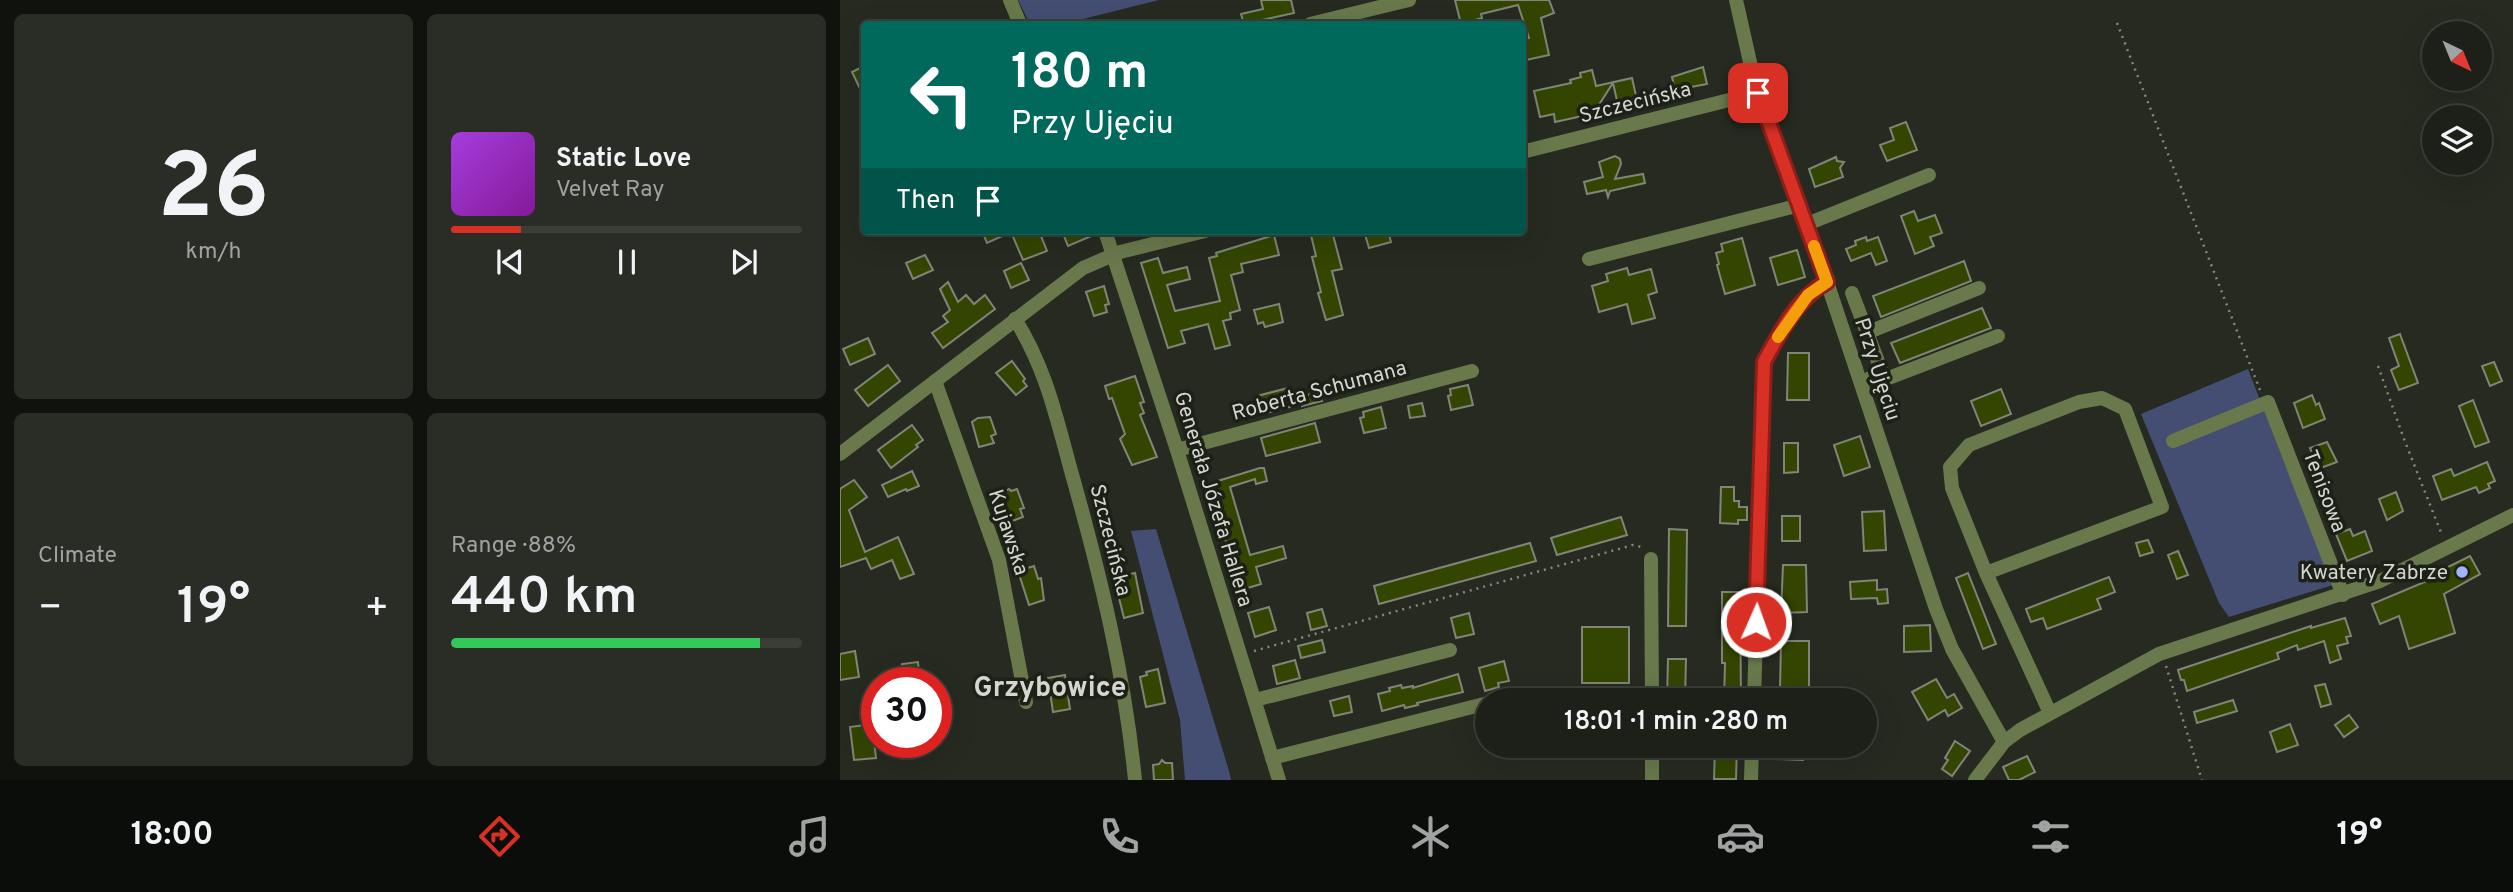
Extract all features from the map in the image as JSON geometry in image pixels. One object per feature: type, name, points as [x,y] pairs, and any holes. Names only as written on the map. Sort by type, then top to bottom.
[{"type":"street","points":[[1010,0],[1019,21]]},
{"type":"street","points":[[1322,21],[1409,0]]},
{"type":"street","name":"Przy Ujęciu","points":[[1736,0],[1758,93],[1807,224],[1944,632],[2004,742]]},
{"type":"street","name":"Szczecińska","points":[[1526,151],[1758,93]]},
{"type":"street","points":[[1807,224],[1929,175]]},
{"type":"street","points":[[1589,259],[1800,205]]},
{"type":"street","name":"Generała Józefa Hallera","points":[[1107,235],[1177,450],[1279,780]]},
{"type":"street","points":[[840,454],[1083,268],[1115,254],[1189,235]]},
{"type":"street","points":[[1754,688],[1764,362],[1808,295],[1827,282]]},
{"type":"street","points":[[1866,333],[1979,288]]},
{"type":"street","points":[[1852,293],[1886,379],[1998,336]]},
{"type":"street","name":"Szczecińska","points":[[1015,319],[1032,347],[1045,378],[1096,560],[1129,724],[1135,780]]},
{"type":"street","name":"Roberta Schumana","points":[[1177,450],[1472,370]]},
{"type":"street","points":[[1861,383],[1882,372]]},
{"type":"street","name":"Kujawska","points":[[935,380],[999,560],[1026,702]]},
{"type":"street","points":[[1986,573],[2162,507],[2125,409],[2102,398],[2079,402],[1969,445],[1950,467],[1952,488],[1986,573],[2050,713]]},
{"type":"street","points":[[2173,440],[2268,402]]},
{"type":"street","name":"Tenisowa","points":[[2268,402],[2343,595]]},
{"type":"street","points":[[1975,780],[2004,742],[2050,713],[2162,653],[2380,581],[2513,515]]},
{"type":"street","points":[[1651,559],[1652,688]]},
{"type":"street","points":[[1255,700],[1450,650]]},
{"type":"street","points":[[1272,758],[1475,705]]},
{"type":"street","points":[[1652,758],[1652,780]]},
{"type":"street","points":[[1751,780],[1752,758]]},
{"type":"path","points":[[2117,23],[2258,386],[2268,402]]},
{"type":"path","points":[[2378,366],[2448,548]]},
{"type":"path","points":[[1241,655],[1633,545],[1642,547],[1651,559]]},
{"type":"path","points":[[2162,653],[2202,780]]},
{"type":"shaded area","points":[[1018,0],[1159,0],[1075,21],[1028,21]]},
{"type":"shaded area","points":[[2248,369],[2285,465],[2336,584],[2229,617],[2219,603],[2141,414]]},
{"type":"shaded area","points":[[1156,529],[1231,780],[1185,780],[1180,720],[1131,531]]},
{"type":"building","points":[[1261,0],[1291,0],[1294,13],[1258,21],[1243,21],[1241,14],[1263,9]]},
{"type":"building","points":[[1455,0],[1549,0],[1554,13],[1541,18],[1549,55],[1526,60],[1526,38],[1529,38],[1526,21],[1523,21],[1518,5],[1481,14],[1482,18],[1472,21],[1460,21]]},
{"type":"building","points":[[1703,67],[1707,84],[1675,90],[1672,77]]},
{"type":"building","points":[[861,68],[861,91],[852,72]]},
{"type":"building","points":[[1592,70],[1596,86],[1632,78],[1637,100],[1618,105],[1613,83],[1598,106],[1586,108],[1587,115],[1555,122],[1554,114],[1540,117],[1534,91],[1571,83],[1570,80],[1581,77],[1580,73]]},
{"type":"building","points":[[1906,122],[1917,150],[1887,161],[1880,145],[1894,140],[1890,128]]},
{"type":"building","points":[[1615,156],[1620,159],[1621,164],[1615,179],[1643,174],[1645,183],[1610,191],[1608,197],[1606,190],[1587,194],[1584,182],[1603,177],[1599,162]]},
{"type":"building","points":[[1836,157],[1837,161],[1844,162],[1840,168],[1843,177],[1815,187],[1809,169]]},
{"type":"building","points":[[1914,211],[1918,221],[1935,215],[1942,233],[1930,237],[1934,246],[1915,254],[1901,216]]},
{"type":"building","points":[[984,235],[1004,235],[987,243]]},
{"type":"building","points":[[1012,235],[1041,235],[1047,251],[1023,260]]},
{"type":"building","points":[[1064,235],[1094,235],[1068,246]]},
{"type":"building","points":[[1274,235],[1279,255],[1241,264],[1243,272],[1231,275],[1240,310],[1230,313],[1231,319],[1223,321],[1230,345],[1215,349],[1208,324],[1181,331],[1185,343],[1168,348],[1141,263],[1158,258],[1163,273],[1187,267],[1190,279],[1167,285],[1175,311],[1220,301],[1209,258],[1217,256],[1216,253]]},
{"type":"building","points":[[1311,235],[1333,235],[1342,269],[1332,271],[1343,315],[1326,320],[1312,257],[1316,256]]},
{"type":"building","points":[[1365,235],[1389,235],[1391,242],[1369,248]]},
{"type":"building","points":[[1866,237],[1867,241],[1878,237],[1887,261],[1876,265],[1871,253],[1851,261],[1846,249],[1856,245],[1855,241]]},
{"type":"building","points":[[1742,238],[1755,285],[1725,294],[1716,253],[1723,251],[1721,244]]},
{"type":"building","points":[[1797,250],[1805,277],[1778,285],[1770,258]]},
{"type":"building","points":[[925,255],[933,270],[913,279],[906,263]]},
{"type":"building","points":[[1964,261],[1971,281],[1881,317],[1873,296]]},
{"type":"building","points":[[1021,263],[1029,280],[1011,288],[1004,271]]},
{"type":"building","points":[[1627,268],[1629,275],[1651,269],[1657,292],[1648,295],[1655,318],[1632,324],[1627,304],[1599,312],[1592,286],[1608,281],[1606,274]]},
{"type":"building","points":[[948,282],[958,302],[966,295],[974,304],[985,295],[995,309],[943,348],[932,333],[948,322],[943,316],[950,310],[940,289]]},
{"type":"building","points":[[1104,286],[1109,304],[1105,305],[1107,312],[1094,316],[1086,292]]},
{"type":"building","points":[[1279,304],[1283,322],[1265,327],[1263,322],[1258,324],[1254,310]]},
{"type":"building","points":[[1982,308],[1991,328],[1900,363],[1891,343]]},
{"type":"building","points":[[2400,334],[2418,383],[2399,390],[2391,370],[2399,366],[2389,338]]},
{"type":"building","points":[[868,338],[875,354],[850,365],[843,349]]},
{"type":"building","points":[[1788,353],[1809,353],[1809,400],[1787,400]]},
{"type":"building","points":[[1012,361],[1027,386],[1016,395],[996,373]]},
{"type":"building","points":[[2494,362],[2502,381],[2490,386],[2482,366]]},
{"type":"building","points":[[888,365],[900,381],[868,406],[855,390]]},
{"type":"building","points":[[1135,376],[1144,402],[1140,403],[1144,413],[1140,415],[1157,457],[1132,465],[1120,439],[1125,434],[1105,386]]},
{"type":"building","points":[[1468,385],[1473,405],[1451,410],[1448,396],[1451,395],[1450,389]]},
{"type":"building","points":[[1288,388],[1293,406],[1262,414],[1257,396]]},
{"type":"building","points":[[2001,389],[2011,414],[1981,426],[1971,401]]},
{"type":"building","points":[[1319,392],[1322,401],[1302,406],[1300,397]]},
{"type":"building","points":[[2312,395],[2316,405],[2319,403],[2325,419],[2303,428],[2294,403]]},
{"type":"building","points":[[2473,400],[2489,442],[2475,447],[2459,406]]},
{"type":"building","points":[[1422,403],[1425,416],[1410,418],[1408,406]]},
{"type":"building","points":[[1381,407],[1386,428],[1364,433],[1360,418],[1364,417],[1363,412]]},
{"type":"building","points":[[990,417],[996,434],[991,436],[994,443],[979,447],[972,422],[978,418]]},
{"type":"building","points":[[1315,423],[1320,442],[1266,456],[1261,438]]},
{"type":"building","points":[[912,425],[923,440],[891,468],[878,450]]},
{"type":"building","points":[[1860,436],[1870,467],[1844,476],[1834,445]]},
{"type":"building","points":[[2327,442],[2337,462],[2318,469],[2310,448]]},
{"type":"building","points":[[1784,443],[1798,443],[1798,472],[1784,473]]},
{"type":"building","points":[[2487,462],[2495,481],[2488,484],[2490,488],[2479,493],[2476,487],[2442,500],[2433,476],[2451,469],[2454,476]]},
{"type":"building","points":[[1264,468],[1267,481],[1256,484],[1255,479],[1230,487],[1250,555],[1283,546],[1286,558],[1256,567],[1261,584],[1241,590],[1208,484]]},
{"type":"building","points":[[912,471],[919,486],[888,497],[882,485]]},
{"type":"building","points":[[854,480],[867,497],[849,510],[865,552],[898,537],[914,574],[900,579],[892,560],[871,569],[866,558],[840,567],[840,489]]},
{"type":"building","points":[[1721,487],[1734,487],[1734,501],[1739,501],[1739,507],[1747,507],[1747,520],[1738,520],[1738,524],[1720,523]]},
{"type":"building","points":[[1009,489],[1017,489],[1024,508],[1020,509],[1023,517],[1007,523],[996,497]]},
{"type":"building","points":[[2396,492],[2403,511],[2387,520],[2379,499]]},
{"type":"building","points":[[1884,511],[1886,550],[1864,551],[1862,512]]},
{"type":"building","points":[[1782,516],[1800,516],[1800,541],[1782,541]]},
{"type":"building","points":[[1621,517],[1627,535],[1557,555],[1551,538]]},
{"type":"building","points":[[1669,529],[1687,530],[1686,626],[1668,626]]},
{"type":"building","points":[[2350,529],[2353,536],[2365,531],[2372,551],[2347,561],[2336,534]]},
{"type":"building","points":[[2148,540],[2153,552],[2140,556],[2136,543]]},
{"type":"building","points":[[1530,543],[1536,561],[1379,604],[1374,586]]},
{"type":"building","points":[[2178,551],[2188,575],[2177,579],[2168,555]]},
{"type":"building","points":[[2470,556],[2480,574],[2444,594],[2455,633],[2409,649],[2399,616],[2380,624],[2372,604],[2446,573],[2444,569]]},
{"type":"building","points":[[1783,565],[1806,565],[1807,612],[1781,613]]},
{"type":"building","points":[[1034,566],[1038,579],[1041,578],[1044,600],[1029,605],[1018,571]]},
{"type":"building","points":[[1135,573],[1143,613],[1124,618],[1114,578]]},
{"type":"building","points":[[1968,573],[1996,644],[1983,649],[1956,578]]},
{"type":"building","points":[[2109,577],[2115,592],[2097,599],[2101,609],[2047,629],[2043,618],[2031,622],[2026,609]]},
{"type":"building","points":[[1877,580],[1877,590],[1887,589],[1888,603],[1878,604],[1877,598],[1851,599],[1850,582]]},
{"type":"building","points":[[1722,592],[1740,592],[1741,688],[1724,688],[1725,663],[1722,663]]},
{"type":"building","points":[[1269,607],[1276,630],[1255,637],[1248,613]]},
{"type":"building","points":[[1322,609],[1327,626],[1311,630],[1307,613]]},
{"type":"building","points":[[1469,613],[1474,634],[1456,638],[1451,618]]},
{"type":"building","points":[[2345,618],[2351,636],[2346,637],[2348,643],[2337,646],[2341,659],[2330,663],[2324,641],[2298,650],[2297,645],[2277,653],[2279,659],[2187,691],[2184,680],[2181,680],[2178,670],[2311,626]]},
{"type":"building","points":[[1930,625],[1931,651],[1904,652],[1904,626]]},
{"type":"building","points":[[1582,627],[1629,627],[1629,683],[1582,683]]},
{"type":"building","points":[[1322,640],[1325,652],[1301,658],[1298,646]]},
{"type":"building","points":[[1781,641],[1809,641],[1809,688],[1780,688]]},
{"type":"building","points":[[855,651],[859,677],[840,680],[840,654]]},
{"type":"building","points":[[1668,659],[1686,659],[1685,688],[1667,688]]},
{"type":"building","points":[[1295,660],[1300,678],[1277,684],[1273,666]]},
{"type":"building","points":[[1504,661],[1509,681],[1498,683],[1499,687],[1496,688],[1484,688],[1479,668]]},
{"type":"building","points":[[918,662],[918,667],[902,667],[902,664]]},
{"type":"building","points":[[1158,669],[1165,703],[1146,707],[1140,677],[1147,675],[1146,672]]},
{"type":"building","points":[[1458,674],[1463,692],[1417,703],[1418,705],[1405,708],[1404,705],[1382,711],[1378,694],[1390,691],[1389,688],[1401,685],[1402,688],[1413,688]]},
{"type":"building","points":[[1065,675],[1070,709],[1053,712],[1048,678]]},
{"type":"building","points":[[1936,679],[1947,698],[1954,694],[1962,708],[1948,716],[1945,710],[1928,720],[1912,692]]},
{"type":"building","points":[[2325,684],[2331,704],[2321,707],[2315,686]]},
{"type":"building","points":[[1349,696],[1352,712],[1334,716],[1330,701]]},
{"type":"building","points":[[2233,700],[2237,711],[2197,723],[2194,712]]},
{"type":"building","points":[[2349,715],[2358,727],[2344,737],[2335,725]]},
{"type":"building","points":[[2290,724],[2298,745],[2277,752],[2270,732]]},
{"type":"building","points":[[861,726],[861,758],[876,758],[854,760],[850,727]]},
{"type":"building","points":[[1955,741],[1970,751],[1952,776],[1942,769]]},
{"type":"building","points":[[2027,756],[2035,772],[2019,780],[2009,780],[2003,767]]},
{"type":"building","points":[[1715,758],[1737,758],[1736,779],[1714,779]]},
{"type":"building","points":[[1803,758],[1803,760],[1776,759]]},
{"type":"building","points":[[1162,760],[1172,763],[1173,780],[1154,780],[1153,765]]},
{"type":"slow traffic","points":[[1778,337],[1808,295],[1827,282],[1814,246]]},
{"type":"place","name":"Kwatery Zabrze","points":[[2462,572]]},
{"type":"district","name":"Grzybowice","points":[[1050,686]]},
{"type":"route","points":[[1756,622],[1764,362],[1808,295],[1827,282],[1758,93]]}]
